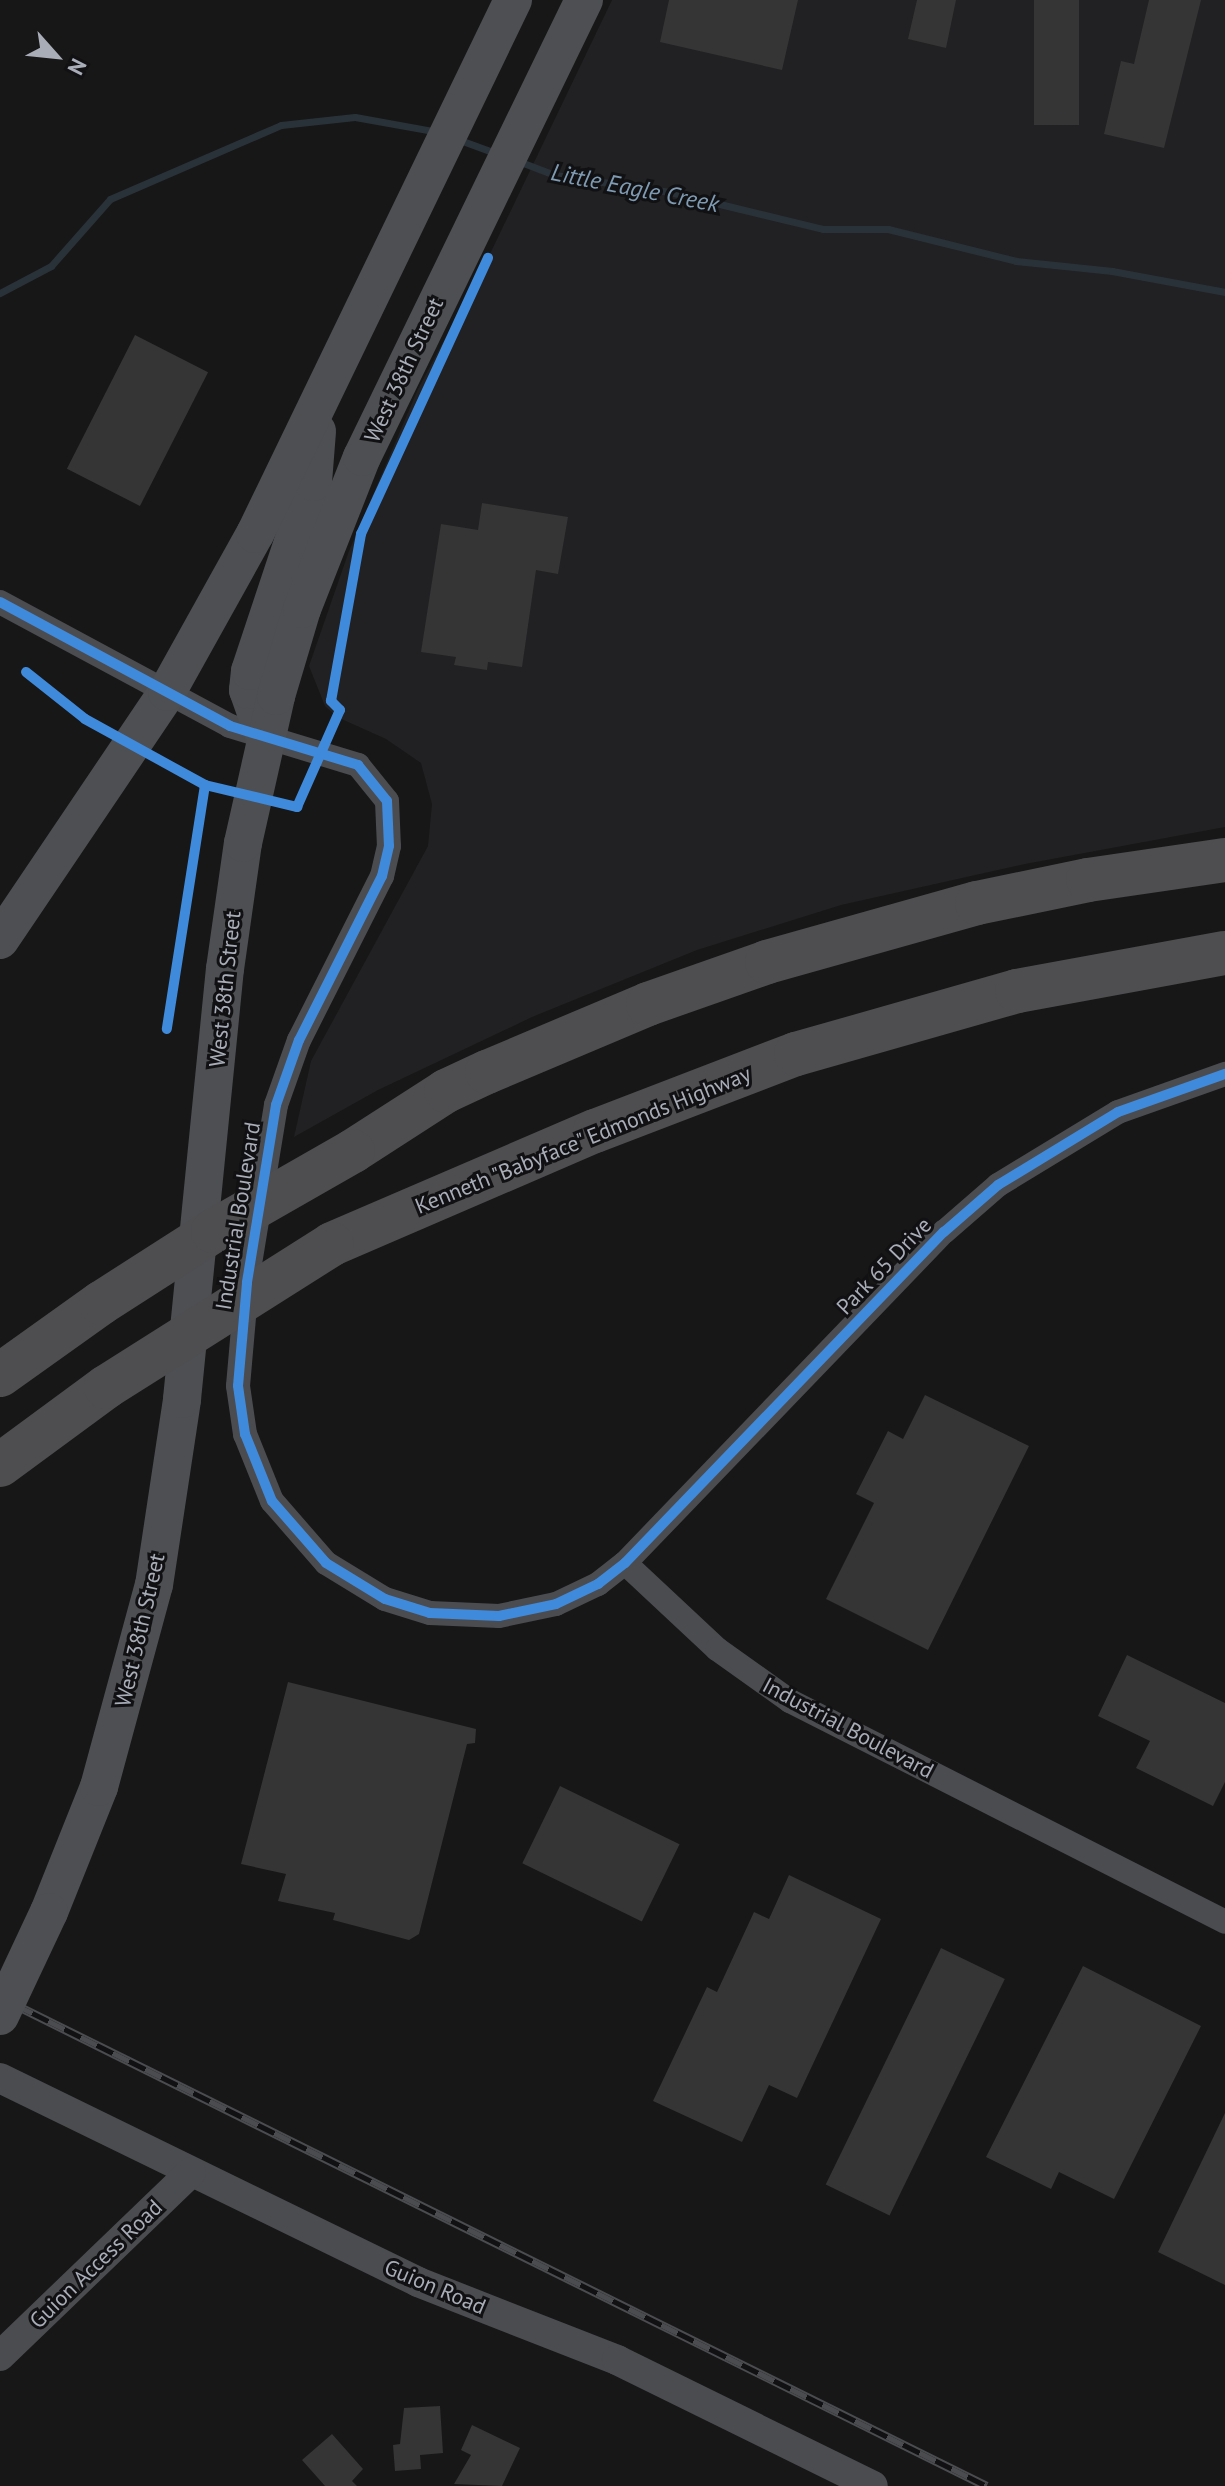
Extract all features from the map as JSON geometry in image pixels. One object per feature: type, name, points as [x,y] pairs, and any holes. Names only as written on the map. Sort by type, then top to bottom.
[{"type":"highway","points":[[0,1375],[101,1303],[213,1231],[353,1151],[446,1091],[487,1072],[767,962],[977,903],[1088,880],[1225,860]]},
{"type":"highway","name":"Kenneth \"Babyface\" Edmonds Highway","points":[[0,1465],[106,1387],[332,1244],[595,1131],[862,1033],[1017,991],[1225,953]]},
{"type":"main road","points":[[0,940],[167,692],[319,408],[513,0]]},
{"type":"main road","name":"West 38th Street","points":[[0,2016],[49,1912],[103,1776],[154,1585],[182,1399],[225,969],[243,843],[265,738],[302,609],[340,510],[461,249],[584,0]]},
{"type":"main road","points":[[265,738],[248,690],[250,671],[313,482],[319,408]]},
{"type":"street","name":"Industrial Boulevard","points":[[0,602],[230,726],[358,765],[387,801],[390,830],[382,876],[299,1040],[273,1120],[240,1346],[240,1410],[256,1468],[293,1530],[326,1563],[365,1589],[419,1610],[463,1617],[534,1610],[578,1595],[625,1563],[717,1649],[790,1701],[1225,1922]]},
{"type":"street","name":"Park 65 Drive","points":[[625,1563],[944,1232],[998,1185],[1118,1112],[1225,1074]]},
{"type":"street","name":"Guion Road","points":[[0,2078],[418,2282],[617,2360],[873,2486]]},
{"type":"street","name":"Guion Access Road","points":[[0,2356],[191,2172]]},
{"type":"shaded area","points":[[612,0],[1225,0],[1225,827],[1025,864],[841,905],[697,950],[532,1017],[378,1090],[294,1137],[311,1061],[428,846],[432,804],[421,763],[386,739],[337,717],[325,706],[309,666],[349,551],[418,389],[488,258]]},
{"type":"building","points":[[669,0],[798,0],[782,70],[660,42]]},
{"type":"building","points":[[917,0],[956,0],[946,48],[908,39]]},
{"type":"building","points":[[1034,0],[1079,0],[1079,125],[1034,125]]},
{"type":"building","points":[[1149,0],[1201,0],[1164,148],[1104,134],[1121,61],[1134,64]]},
{"type":"building","points":[[135,335],[208,372],[140,506],[67,469]]},
{"type":"building","points":[[482,503],[568,517],[558,574],[536,570],[522,667],[488,662],[487,670],[454,665],[456,657],[421,652],[441,524],[478,530]]},
{"type":"building","points":[[925,1395],[1029,1446],[928,1650],[826,1599],[874,1503],[856,1494],[888,1431],[903,1439]]},
{"type":"building","points":[[1127,1655],[1225,1703],[1225,1782],[1213,1806],[1136,1768],[1150,1741],[1098,1716]]},
{"type":"building","points":[[288,1682],[476,1729],[475,1743],[467,1744],[419,1934],[409,1940],[333,1920],[335,1913],[278,1901],[286,1874],[241,1864]]},
{"type":"building","points":[[560,1786],[680,1844],[642,1922],[522,1863]]},
{"type":"building","points":[[789,1875],[881,1919],[797,2098],[769,2085],[742,2142],[653,2101],[707,1987],[717,1992],[754,1912],[769,1919]]},
{"type":"building","points":[[941,1948],[1005,1979],[890,2216],[826,2184]]},
{"type":"building","points":[[1083,1966],[1201,2026],[1114,2199],[1059,2172],[1051,2189],[986,2157]]},
{"type":"building","points":[[1225,2113],[1225,2285],[1158,2252]]},
{"type":"building","points":[[440,2406],[443,2453],[420,2455],[421,2469],[395,2471],[393,2445],[400,2444],[404,2408]]},
{"type":"building","points":[[472,2425],[520,2448],[502,2486],[454,2484],[471,2455],[461,2450]]},
{"type":"building","points":[[332,2434],[363,2469],[352,2481],[357,2486],[325,2486],[302,2460]]},
{"type":"waterway","name":"Little Eagle Creek","points":[[0,293],[51,266],[110,199],[281,125],[355,117],[438,132]]},
{"type":"waterway","name":"Little Eagle Creek","points":[[457,139],[498,154]]},
{"type":"waterway","name":"Little Eagle Creek","points":[[518,161],[555,175],[670,192],[823,229],[888,229],[1016,261],[1112,271],[1225,292]]},
{"type":"railway","points":[[0,1997],[987,2486]]},
{"type":"cycle path","points":[[205,785],[297,807],[340,710],[331,701],[361,534],[488,258]]},
{"type":"cycle path","points":[[0,602],[230,726],[358,765],[387,801],[389,846],[382,876],[299,1040],[276,1105],[247,1283],[238,1386],[245,1434],[272,1501],[326,1563],[385,1599],[430,1613],[499,1616],[556,1604],[598,1584],[625,1563],[944,1232],[998,1185],[1118,1112],[1225,1074]]},
{"type":"cycle path","points":[[26,672],[85,719],[205,785],[167,1029]]}]
